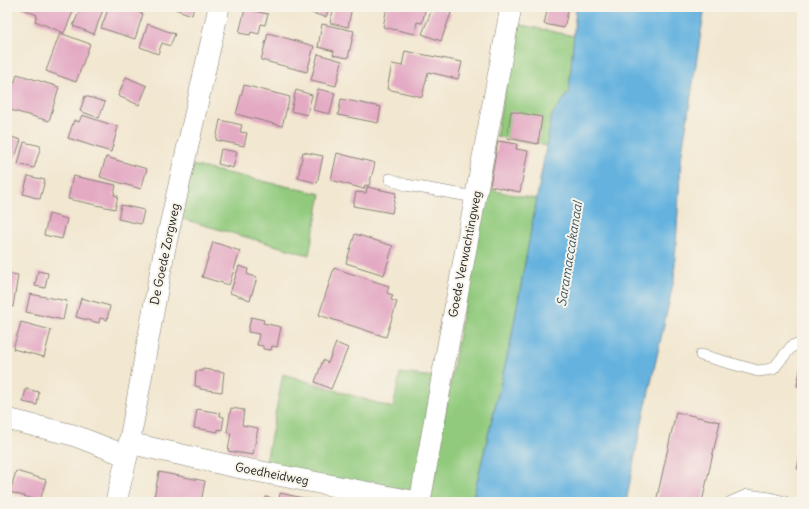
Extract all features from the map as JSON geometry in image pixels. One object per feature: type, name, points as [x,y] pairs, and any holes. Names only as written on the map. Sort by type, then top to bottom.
[{"type":"street","name":"De Goede Zorgweg","points":[[116,502],[128,449],[164,252],[219,7]]},
{"type":"street","name":"Goede Verwachtingweg","points":[[420,502],[511,7]]},
{"type":"street","name":"Goedheidweg","points":[[7,419],[128,449],[236,467],[417,502]]},
{"type":"lane","points":[[390,179],[406,185],[475,197]]},
{"type":"lane","points":[[701,355],[758,371],[773,368],[792,346],[802,344]]},
{"type":"lane","points":[[731,502],[747,495],[770,498],[785,502]]},
{"type":"green space","points":[[517,24],[574,36],[569,92],[552,115],[547,146],[496,136]]},
{"type":"green space","points":[[191,165],[321,194],[309,255],[179,218]]},
{"type":"green space","points":[[485,189],[537,199],[510,345],[472,502],[429,502]]},
{"type":"green space","points":[[400,373],[435,377],[415,489],[411,491],[264,472],[283,374],[393,408]]},
{"type":"water","name":"Saramaccakanaal","points":[[576,7],[705,7],[681,159],[674,280],[637,445],[626,502],[472,502],[510,345],[552,115],[569,92]]},
{"type":"building","points":[[19,7],[75,7],[64,33],[35,21],[37,15]]},
{"type":"building","points":[[81,7],[104,7],[94,34],[73,26]]},
{"type":"building","points":[[109,7],[123,7],[143,14],[135,39],[101,28]]},
{"type":"building","points":[[169,7],[194,7],[192,15]]},
{"type":"building","points":[[288,7],[329,7],[326,17]]},
{"type":"building","points":[[334,7],[352,7],[348,27],[330,23]]},
{"type":"building","points":[[387,7],[426,7],[422,23],[417,22],[415,34],[383,27]]},
{"type":"building","points":[[433,7],[451,13],[441,41],[422,34]]},
{"type":"building","points":[[548,7],[569,7],[564,28],[544,24]]},
{"type":"building","points":[[245,9],[268,14],[265,25],[261,24],[259,34],[251,32],[250,35],[239,33]]},
{"type":"building","points":[[148,24],[175,34],[170,46],[162,43],[158,54],[140,47]]},
{"type":"building","points":[[322,24],[354,31],[348,58],[333,55],[334,51],[318,47]]},
{"type":"building","points":[[60,33],[90,44],[76,82],[46,71]]},
{"type":"building","points":[[268,33],[314,46],[307,72],[261,60]]},
{"type":"building","points":[[405,51],[462,62],[458,79],[428,72],[422,97],[387,89],[392,64],[402,66]]},
{"type":"building","points":[[318,54],[342,61],[336,86],[311,80]]},
{"type":"building","points":[[17,74],[59,87],[49,121],[7,109],[7,96],[11,81],[15,82]]},
{"type":"building","points":[[126,77],[147,86],[139,105],[118,96]]},
{"type":"building","points":[[244,85],[290,97],[282,126],[236,114]]},
{"type":"building","points":[[318,89],[335,93],[330,114],[313,110]]},
{"type":"building","points":[[296,90],[312,95],[307,115],[291,111]]},
{"type":"building","points":[[85,96],[105,102],[99,118],[80,111]]},
{"type":"building","points":[[341,99],[381,107],[378,123],[338,115]]},
{"type":"building","points":[[511,111],[542,117],[538,144],[507,138]]},
{"type":"building","points":[[82,115],[118,127],[111,152],[68,138],[74,120],[79,122]]},
{"type":"building","points":[[220,120],[242,125],[240,132],[247,133],[244,146],[216,140]]},
{"type":"building","points":[[8,136],[21,140],[15,157],[7,154]]},
{"type":"building","points":[[498,141],[517,144],[516,149],[528,151],[520,192],[490,186]]},
{"type":"building","points":[[24,142],[41,146],[34,168],[18,164]]},
{"type":"building","points":[[221,149],[237,152],[233,168],[218,164]]},
{"type":"building","points":[[303,152],[323,156],[317,183],[298,178]]},
{"type":"building","points":[[337,153],[375,163],[369,186],[365,185],[364,189],[331,180]]},
{"type":"building","points":[[106,157],[147,169],[141,189],[100,177]]},
{"type":"building","points":[[28,176],[45,180],[40,199],[23,194]]},
{"type":"building","points":[[73,176],[116,185],[114,195],[118,196],[115,209],[68,199]]},
{"type":"building","points":[[367,187],[396,193],[392,213],[353,206],[356,192],[366,193]]},
{"type":"building","points":[[121,205],[144,210],[141,224],[118,219]]},
{"type":"building","points":[[49,214],[67,219],[62,239],[44,235]]},
{"type":"building","points":[[355,234],[393,246],[384,275],[346,263]]},
{"type":"building","points":[[213,242],[240,251],[229,285],[202,277]]},
{"type":"building","points":[[239,266],[248,269],[247,274],[257,278],[250,300],[230,293]]},
{"type":"building","points":[[334,268],[389,286],[387,293],[393,295],[391,300],[397,302],[386,337],[319,315]]},
{"type":"building","points":[[38,271],[48,273],[45,288],[35,286]]},
{"type":"building","points":[[7,273],[18,275],[13,307],[7,306]]},
{"type":"building","points":[[30,294],[67,301],[63,320],[26,312]]},
{"type":"building","points":[[81,298],[110,306],[107,320],[100,318],[99,323],[76,317]]},
{"type":"building","points":[[251,317],[264,320],[263,323],[281,327],[277,347],[272,346],[271,350],[263,349],[263,346],[257,345],[259,334],[248,332]]},
{"type":"building","points":[[21,322],[51,330],[44,357],[13,349]]},
{"type":"building","points":[[336,343],[348,348],[331,389],[315,382],[323,360],[328,363]]},
{"type":"building","points":[[802,365],[802,387],[797,386]]},
{"type":"building","points":[[203,369],[224,372],[222,392],[200,389],[200,387],[195,386],[196,371],[202,371]]},
{"type":"building","points":[[26,389],[39,392],[37,405],[23,402]]},
{"type":"building","points":[[231,408],[244,410],[242,425],[258,428],[253,455],[228,451],[231,433],[227,433]]},
{"type":"building","points":[[197,409],[220,413],[220,416],[224,417],[222,430],[218,429],[218,432],[194,428]]},
{"type":"building","points":[[676,412],[720,422],[702,502],[656,502]]},
{"type":"building","points":[[802,450],[802,470],[797,469]]},
{"type":"building","points":[[16,471],[46,480],[40,501],[10,492]]},
{"type":"building","points":[[159,472],[205,481],[201,502],[153,502]]},
{"type":"building","points":[[280,493],[317,502],[265,502],[266,497],[279,500]]}]
